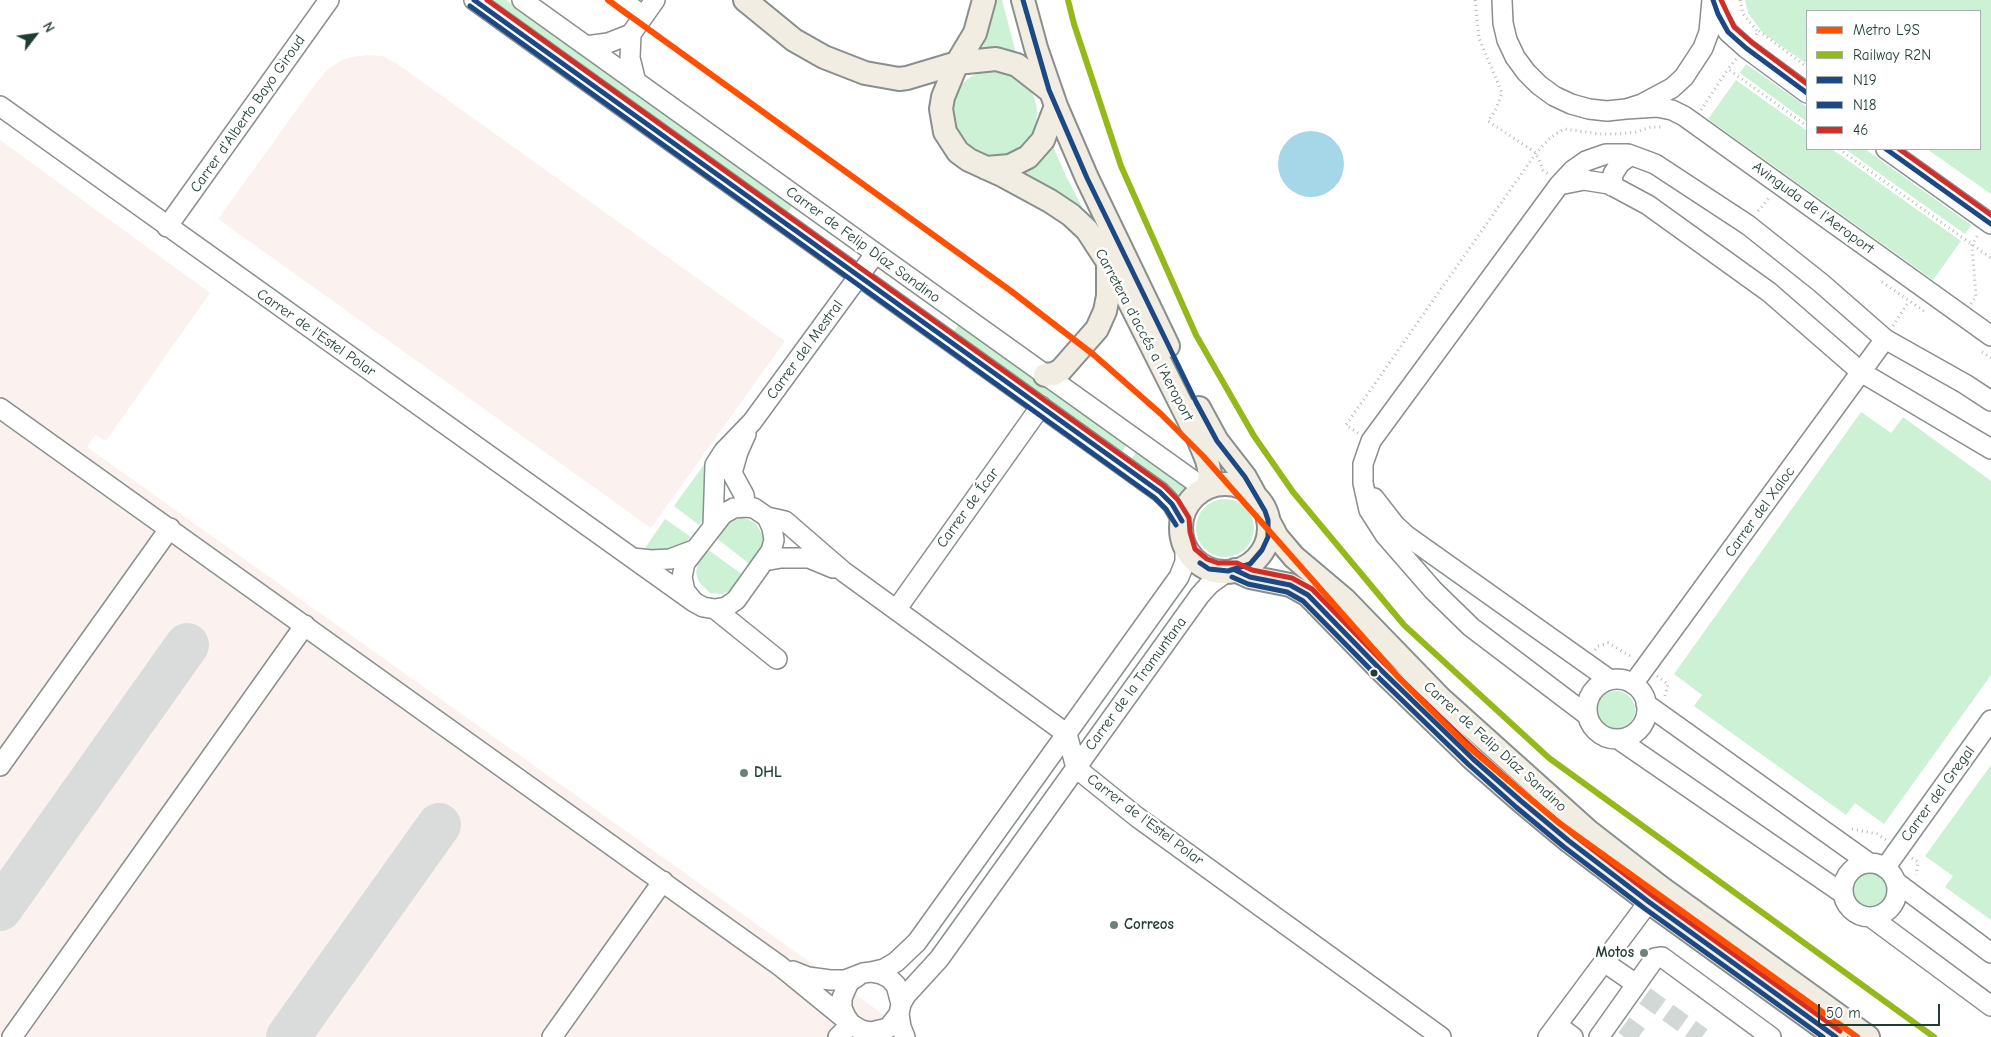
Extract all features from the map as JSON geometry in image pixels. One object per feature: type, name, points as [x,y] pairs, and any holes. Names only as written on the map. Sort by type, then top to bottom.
[{"type":"main road","points":[[745,0],[794,40],[824,57],[865,73],[899,79],[957,63],[990,59],[1008,61],[1026,70],[1053,98],[1043,140],[1028,157],[1010,166],[985,168]]},
{"type":"main road","name":"Carretera d'accés a l'Aeroport","points":[[984,0],[975,33],[957,63],[943,97],[942,121],[950,143],[968,160],[1029,189],[1072,215],[1086,230],[1108,261],[1198,438],[1207,460],[1210,474],[1207,488]]},
{"type":"main road","name":"Carretera d'accés a l'Aeroport","points":[[1022,0],[1053,98],[1087,178],[1196,402],[1218,441],[1245,477],[1256,497]]},
{"type":"main road","points":[[1045,375],[1054,374],[1061,370],[1097,329],[1106,311],[1108,261]]},
{"type":"main road","points":[[1218,484],[1232,484],[1244,488],[1256,497],[1265,511],[1268,520],[1268,537],[1262,550],[1250,564],[1231,571],[1217,571],[1203,565],[1189,553],[1182,533],[1182,521],[1192,499],[1207,488],[1218,484]]},
{"type":"main road","name":"Carrer de Felip Díaz Sandino","points":[[1268,520],[1277,537],[1294,557],[1345,600],[1441,699],[1588,831],[1654,894],[1836,1037]]},
{"type":"main road","name":"Carrer de Felip Díaz Sandino","points":[[1231,571],[1290,585],[1308,595],[1380,669],[1473,759],[1569,841],[1654,894],[1868,1037]]},
{"type":"street","name":"Carrer d'Alberto Bayo Giroud","points":[[167,227],[329,0]]},
{"type":"street","name":"Carrer de Felip Díaz Sandino","points":[[474,0],[1160,492],[1172,504],[1182,521]]},
{"type":"street","name":"Carrer de Felip Díaz Sandino","points":[[522,0],[875,254],[1207,488]]},
{"type":"street","points":[[622,0],[643,16]]},
{"type":"street","points":[[636,82],[630,58],[631,34],[654,0]]},
{"type":"street","name":"Avinguda de l'Aeroport","points":[[1502,0],[1503,22],[1507,40],[1515,57],[1526,72],[1554,96],[1580,106],[1607,110],[1657,107],[1672,110],[1692,122],[1991,336]]},
{"type":"street","points":[[1626,109],[1658,97],[1684,77],[1703,48],[1709,32],[1712,0]]},
{"type":"street","points":[[1712,0],[1729,33],[1746,48],[1806,92]]},
{"type":"street","points":[[586,46],[608,43],[631,34]]},
{"type":"street","name":"Carrer de l'Estel Polar","points":[[0,106],[694,602]]},
{"type":"street","points":[[1887,150],[1988,222]]},
{"type":"street","points":[[1587,714],[1471,627],[1433,590],[1385,535],[1369,510],[1363,483],[1363,464],[1371,442],[1559,185],[1573,170],[1586,161],[1606,154],[1632,155],[1656,164],[1748,225],[1821,283],[1885,339],[1965,384],[1991,401]]},
{"type":"street","points":[[1612,186],[1613,174],[1620,163],[1632,155]]},
{"type":"street","points":[[1559,185],[1584,180],[1612,186],[1648,204],[1769,292],[1861,372],[1991,448]]},
{"type":"street","name":"Carrer del Mestral","points":[[713,526],[714,465],[724,451],[752,422],[875,254]]},
{"type":"street","name":"Carrer del Xaloc","points":[[1634,684],[1885,339]]},
{"type":"street","name":"Carrer de Ícar","points":[[896,610],[1041,406]]},
{"type":"street","points":[[0,408],[780,966],[855,1032],[871,1032],[888,1028],[900,1009]]},
{"type":"street","name":"Carrer del Mestral","points":[[746,507],[744,495],[732,473],[738,452],[752,422]]},
{"type":"street","points":[[1363,483],[1395,525],[1407,536],[1610,680]]},
{"type":"street","points":[[746,507],[754,508],[766,517],[772,528],[774,540],[771,551],[736,600],[726,606],[715,609],[703,607],[694,602],[685,591],[682,577],[685,563],[722,514],[734,508],[746,507]]},
{"type":"street","points":[[766,517],[786,521],[844,572],[1067,734]]},
{"type":"street","points":[[0,766],[170,528]]},
{"type":"street","name":"Carrer de la Tramuntana","points":[[864,974],[884,969],[907,953],[940,909],[1179,577],[1185,562],[1185,546]]},
{"type":"street","points":[[633,558],[651,560],[670,559],[694,550]]},
{"type":"street","points":[[764,561],[781,558],[809,558],[844,572]]},
{"type":"street","name":"Carrer de la Tramuntana","points":[[900,1009],[906,995],[939,959],[1200,595],[1210,584],[1231,571]]},
{"type":"street","points":[[715,609],[777,659]]},
{"type":"street","points":[[12,1037],[305,625]]},
{"type":"street","points":[[1618,739],[1628,737],[1637,732],[1643,724],[1646,714],[1646,704],[1640,689],[1626,680],[1610,680],[1601,683],[1589,696],[1587,714],[1590,723],[1602,735],[1618,739],[1842,892],[1849,908],[1863,917],[1872,918],[1887,912],[1892,906],[1897,890],[1883,871],[1860,865],[1846,876],[1842,892]]},
{"type":"street","points":[[1646,704],[1883,871],[1991,953]]},
{"type":"street","name":"Carrer del Gregal","points":[[1883,871],[1991,720]]},
{"type":"street","name":"Carrer de l'Estel Polar","points":[[1067,734],[1076,768],[1137,817],[1441,1037]]},
{"type":"street","points":[[552,1037],[663,882]]},
{"type":"street","points":[[1573,1037],[1552,1031],[1654,894]]},
{"type":"street","points":[[1872,918],[1991,1006]]},
{"type":"street","points":[[1599,1037],[1618,1021],[1655,958],[1662,957],[1771,1037]]},
{"type":"street","points":[[1604,962],[1638,989]]},
{"type":"street","points":[[780,966],[808,978],[845,980],[864,974],[881,974],[889,978],[896,985],[901,1027],[905,1037]]},
{"type":"street","points":[[855,1032],[842,1008],[842,998],[845,988],[864,974]]},
{"type":"path","points":[[1475,0],[1479,38],[1502,93],[1496,109],[1488,121],[1536,154],[1543,170],[1559,185]]},
{"type":"path","points":[[1740,0],[1743,14],[1752,26],[1806,66]]},
{"type":"path","points":[[1692,122],[1728,69],[1740,56]]},
{"type":"path","points":[[1728,69],[1806,125]]},
{"type":"path","points":[[1371,442],[1346,425],[1536,154],[1551,137],[1564,129],[1600,134],[1617,134],[1636,132],[1651,127],[1665,127]]},
{"type":"path","points":[[1840,150],[1991,258]]},
{"type":"path","points":[[1761,192],[1776,204]]},
{"type":"path","points":[[1963,316],[1976,297],[1972,245],[1988,222]]},
{"type":"path","points":[[1878,278],[1930,316]]},
{"type":"path","points":[[1885,339],[1909,301]]},
{"type":"shaded area","points":[[367,55],[382,56],[396,63],[785,341],[651,528],[218,219],[328,69],[340,61]]},
{"type":"shaded area","points":[[0,140],[210,293],[106,441],[95,435],[87,447],[915,1037],[0,1037]]},
{"type":"green space","points":[[491,0],[506,0],[792,206],[787,213]]},
{"type":"green space","points":[[996,0],[1002,0],[1016,53],[998,47],[983,47]]},
{"type":"green space","points":[[1745,0],[1991,0],[1991,194],[1928,150],[1981,150],[1981,10],[1806,10],[1806,63],[1763,33],[1748,13]]},
{"type":"green space","points":[[1746,64],[1806,106],[1806,121],[1740,73]]},
{"type":"green space","points":[[994,70],[1010,73],[1018,77],[1030,89],[1034,97],[1037,113],[1034,129],[1030,137],[1018,149],[1010,153],[994,156],[978,153],[970,149],[958,137],[954,129],[951,113],[954,97],[958,89],[970,77],[978,73]]},
{"type":"green space","points":[[1736,80],[1806,130],[1806,150],[1833,150],[1961,241],[1933,280],[1708,119]]},
{"type":"green space","points":[[1051,142],[1066,176],[1090,222],[1021,173]]},
{"type":"green space","points":[[1846,150],[1866,150],[1971,225],[1965,234]]},
{"type":"green space","points":[[959,324],[1127,445],[1121,453],[954,331]]},
{"type":"green space","points":[[1861,412],[1891,433],[1903,417],[1991,481],[1991,675],[1884,824],[1855,803],[1846,815],[1694,706],[1702,695],[1674,674]]},
{"type":"green space","points":[[1136,452],[1184,486],[1185,489],[1179,494],[1131,460]]},
{"type":"green space","points":[[708,459],[707,515],[699,525],[674,506]]},
{"type":"green space","points":[[1225,499],[1236,501],[1249,512],[1254,528],[1252,539],[1241,552],[1225,557],[1214,555],[1201,544],[1196,528],[1198,517],[1209,504]]},
{"type":"green space","points":[[743,517],[755,523],[763,535],[763,548],[751,565],[716,538],[726,524]]},
{"type":"green space","points":[[665,519],[691,537],[683,546],[673,551],[652,551],[645,548]]},
{"type":"green space","points":[[707,549],[743,575],[734,589],[722,594],[710,593],[699,582],[696,573],[698,562]]},
{"type":"green space","points":[[1616,691],[1630,696],[1635,710],[1630,724],[1616,729],[1602,724],[1597,710],[1602,696]]},
{"type":"green space","points":[[1991,765],[1991,920],[1945,887],[1953,876],[1925,856]]},
{"type":"green space","points":[[1869,871],[1883,876],[1888,890],[1883,904],[1869,909],[1855,904],[1850,890],[1855,876]]},
{"type":"water","points":[[1311,131],[1324,134],[1334,141],[1341,151],[1344,164],[1341,177],[1334,187],[1324,194],[1311,197],[1298,194],[1288,187],[1281,177],[1278,164],[1281,151],[1288,141],[1298,134]]},
{"type":"taxiway","points":[[0,909],[187,645]]},
{"type":"taxiway","points":[[288,1037],[439,825]]},
{"type":"tunnel","points":[[1645,996],[1702,1037]]},
{"type":"tunnel","points":[[1624,1025],[1640,1037]]},
{"type":"metro line","name":"L9S","points":[[608,0],[1011,291],[1094,355],[1161,414],[1203,456],[1400,679],[1465,744],[1559,823],[1857,1037]]},
{"type":"rail line","name":"R2N","points":[[1068,0],[1074,24],[1121,166],[1196,335],[1254,436],[1293,492],[1404,625],[1549,758],[1934,1037]]},
{"type":"transit line","name":"N19","points":[[474,0],[1160,492],[1172,504],[1182,521]]},
{"type":"transit line","name":"46","points":[[487,0],[1164,486],[1178,500],[1189,518],[1190,532],[1195,549],[1207,559],[1218,563],[1237,563],[1252,570],[1292,578],[1312,589],[1385,664],[1478,753],[1526,795],[1653,896],[1840,1031]]},
{"type":"transit line","name":"N19","points":[[1023,0],[1049,90],[1087,178],[1196,402],[1217,441],[1245,477],[1265,511],[1268,520],[1268,537],[1262,550],[1250,564],[1228,571],[1209,569],[1200,563]]},
{"type":"transit line","name":"N19","points":[[1713,0],[1728,32],[1746,48],[1806,92]]},
{"type":"transit line","name":"46","points":[[1721,0],[1734,27],[1806,83]]},
{"type":"transit line","name":"N18","points":[[470,6],[1155,498],[1166,509],[1176,525]]},
{"type":"transit line","name":"N19","points":[[1887,150],[1991,224]]},
{"type":"transit line","name":"46","points":[[1900,150],[1991,215]]},
{"type":"transit line","name":"N19","points":[[1235,570],[1250,577],[1290,585],[1308,595],[1380,669],[1473,759],[1521,801],[1569,841],[1649,902],[1836,1037]]},
{"type":"transit line","name":"N18","points":[[1232,577],[1248,584],[1287,592],[1303,601],[1468,764],[1516,807],[1564,847],[1644,908],[1823,1037]]},
{"type":"place","name":"DHL","points":[[744,773]]},
{"type":"place","name":"Correos","points":[[1114,925]]},
{"type":"place","name":"Motos","points":[[1644,953]]}]
